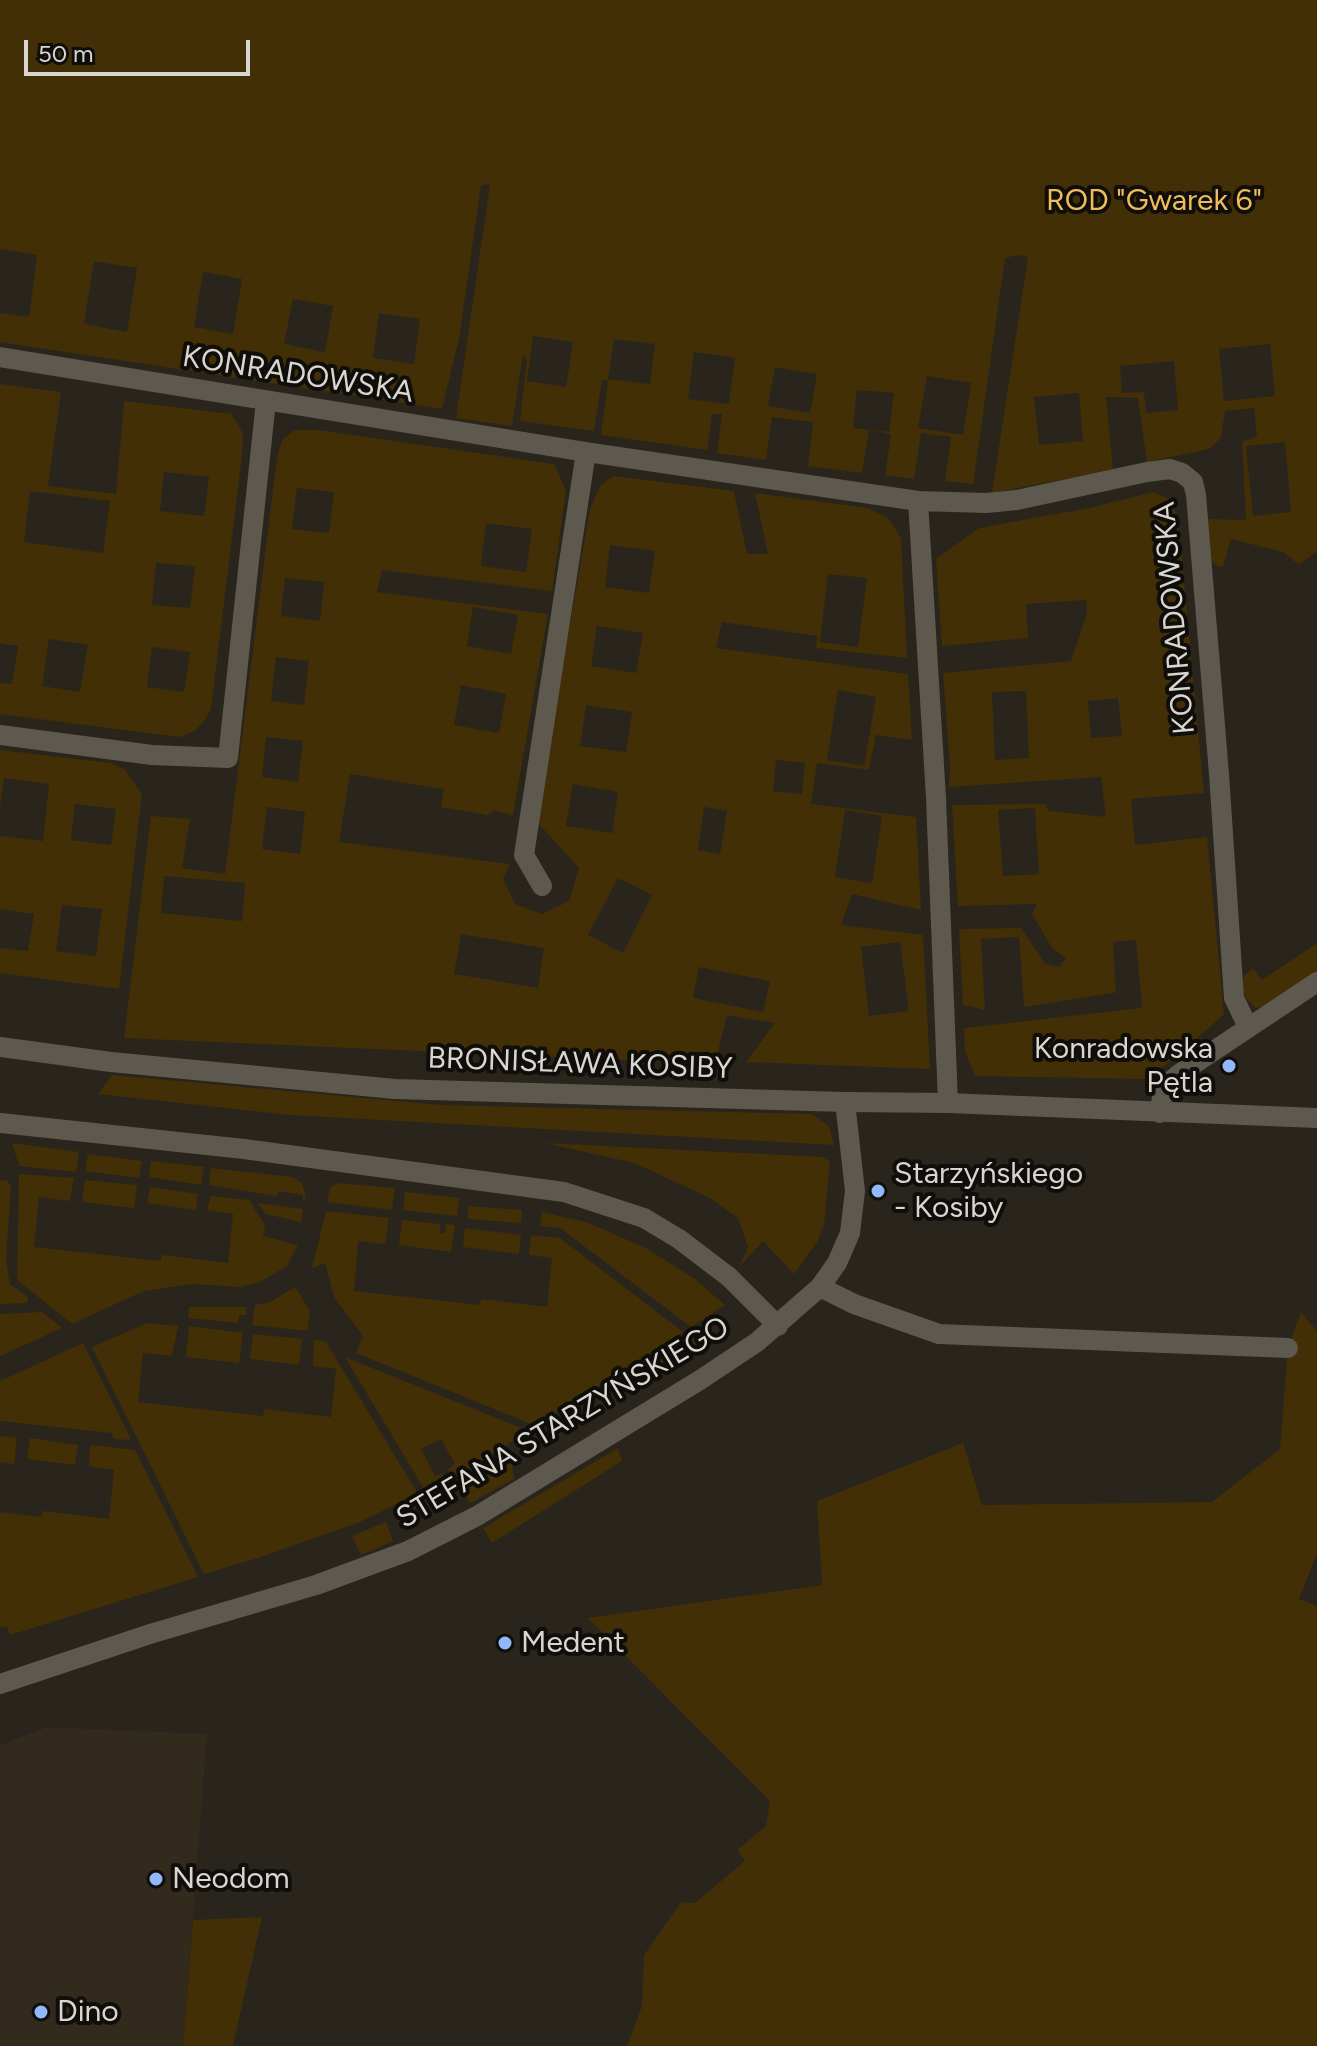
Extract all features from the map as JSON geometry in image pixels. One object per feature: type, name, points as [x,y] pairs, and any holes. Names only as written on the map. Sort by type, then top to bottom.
[{"type":"street","name":"KONRADOWSKA","points":[[0,357],[586,452],[918,501],[986,503],[1017,500],[1170,469],[1182,473],[1193,482],[1196,495],[1234,998],[1248,1027]]},
{"type":"street","points":[[0,735],[152,755],[228,758],[266,401]]},
{"type":"street","points":[[542,886],[524,855],[586,452]]},
{"type":"street","points":[[918,501],[936,798],[948,1103]]},
{"type":"street","points":[[1160,1113],[1163,1088],[1317,982]]},
{"type":"street","name":"BRONISŁAWA KOSIBY","points":[[0,1047],[111,1062],[395,1089],[948,1103],[1317,1118]]},
{"type":"street","name":"STEFANA STARZYŃSKIEGO","points":[[0,1684],[150,1634],[316,1585],[408,1551],[477,1516],[700,1380],[778,1326],[820,1287],[837,1263],[850,1233],[855,1205],[845,1102]]},
{"type":"street","points":[[0,1123],[244,1149],[564,1192],[644,1218],[679,1239],[729,1277],[778,1326]]},
{"type":"street","points":[[820,1287],[864,1308],[939,1334],[1288,1348]]},
{"type":"shaded area","points":[[47,1727],[207,1734],[183,2046],[0,2046],[0,1745]]},
{"type":"green space","name":"ROD \"Gwarek 6\"","points":[[0,0],[1317,0],[1317,551],[1299,565],[1283,552],[1231,539],[1223,567],[1217,566],[1206,554],[1208,519],[1246,520],[1242,442],[1257,436],[1254,408],[1225,411],[1221,438],[1209,449],[1147,462],[1138,398],[1106,397],[1113,470],[992,493],[1028,257],[1018,255],[1005,258],[973,484],[945,481],[951,437],[921,433],[914,479],[885,475],[891,434],[869,430],[862,473],[808,466],[813,422],[772,417],[766,460],[717,453],[722,414],[712,414],[707,450],[601,435],[608,381],[602,380],[594,431],[520,421],[527,359],[523,355],[512,426],[456,418],[490,184],[481,185],[459,339],[442,409],[0,342],[0,313],[29,317],[37,255],[0,249]],"holes":[[[94,261],[137,268],[127,332],[84,324]],[[203,272],[242,279],[233,334],[194,327]],[[293,299],[333,306],[325,352],[284,344]],[[379,313],[420,319],[414,364],[373,358]],[[533,336],[573,342],[566,387],[527,381]],[[614,339],[655,344],[650,384],[608,379]],[[1270,344],[1275,396],[1224,401],[1219,349]],[[694,352],[735,358],[729,404],[688,399]],[[1174,361],[1178,410],[1146,413],[1144,392],[1122,393],[1120,366]],[[775,367],[817,374],[810,413],[768,406]],[[927,376],[971,383],[963,435],[918,428]],[[857,390],[894,393],[889,432],[853,428]],[[1079,393],[1083,441],[1039,445],[1034,397]],[[1285,442],[1291,512],[1253,516],[1246,446]]]},
{"type":"green space","points":[[0,384],[61,392],[48,486],[116,494],[124,401],[231,414],[243,434],[242,456],[211,709],[195,731],[179,737],[0,714],[0,683],[12,684],[18,646],[0,643]],"holes":[[[164,472],[209,477],[204,516],[160,511]],[[30,491],[110,501],[103,553],[24,542]],[[156,563],[195,566],[190,608],[152,605]],[[49,639],[88,645],[80,692],[42,686]],[[152,647],[190,652],[184,692],[147,687]]]},
{"type":"green space","points":[[295,430],[318,430],[554,464],[566,491],[552,591],[382,570],[377,592],[548,614],[513,815],[494,811],[488,815],[441,807],[444,789],[350,774],[339,842],[510,864],[503,878],[515,904],[542,914],[569,901],[579,868],[536,821],[590,509],[600,486],[614,476],[734,491],[747,554],[768,554],[755,493],[868,508],[889,519],[901,538],[907,658],[816,648],[817,636],[722,622],[716,648],[908,674],[912,740],[876,735],[869,770],[817,763],[811,804],[916,817],[921,910],[852,894],[841,925],[923,935],[930,1069],[746,1062],[775,1023],[727,1015],[715,1064],[124,1038],[151,816],[190,819],[182,868],[225,874],[277,458],[282,440]],"holes":[[[297,488],[334,492],[329,533],[292,529]],[[486,523],[532,529],[526,572],[481,566]],[[610,545],[655,551],[649,593],[605,587]],[[828,574],[867,578],[858,647],[820,642]],[[285,578],[324,582],[320,621],[281,616]],[[473,607],[518,615],[511,654],[467,646]],[[597,626],[643,633],[636,673],[591,666]],[[276,657],[309,661],[304,705],[271,701]],[[461,685],[506,694],[499,733],[454,725]],[[838,690],[876,697],[864,766],[827,760]],[[586,705],[632,712],[626,752],[580,746]],[[266,737],[303,741],[298,782],[262,777]],[[776,760],[805,763],[802,794],[773,791]],[[573,784],[618,792],[612,833],[566,826]],[[267,807],[305,812],[300,854],[262,849]],[[704,807],[727,811],[720,854],[698,850]],[[845,810],[882,816],[872,883],[835,877]],[[164,876],[245,883],[242,921],[161,913]],[[618,878],[652,895],[623,953],[588,935]],[[461,934],[544,948],[538,988],[454,974]],[[900,942],[909,1011],[869,1016],[861,947]],[[699,967],[770,981],[763,1012],[693,998]]]},
{"type":"green space","points":[[1153,492],[1169,499],[1178,517],[1204,793],[1131,799],[1135,845],[1207,837],[1224,1014],[1146,1079],[975,1076],[965,1051],[964,1028],[1142,1008],[1136,940],[1113,942],[1116,992],[1119,992],[1024,1007],[1019,937],[981,939],[985,1010],[963,1005],[959,929],[1021,928],[1045,964],[1059,967],[1066,958],[1052,948],[1032,914],[1037,904],[958,906],[952,805],[1045,804],[1049,811],[1106,817],[1101,777],[949,787],[943,673],[1071,661],[1087,613],[1086,600],[1026,604],[1028,638],[942,646],[936,559],[979,528],[1094,507]],"holes":[[[1026,691],[1029,758],[995,760],[992,692]],[[1118,698],[1122,736],[1091,738],[1088,701]],[[1035,808],[1039,874],[1003,876],[998,810]]]},
{"type":"green space","points":[[0,750],[111,763],[124,769],[142,794],[119,989],[0,973],[0,948],[28,951],[34,914],[0,909],[0,836],[43,841],[49,784],[4,778],[0,807]],"holes":[[[75,804],[116,809],[111,845],[71,840]],[[62,905],[102,909],[96,956],[56,951]]]},
{"type":"green space","points":[[1317,943],[1317,974],[1270,1005],[1255,1008],[1242,987],[1244,976],[1253,968],[1262,980]]},
{"type":"green space","points":[[112,1075],[441,1105],[812,1114],[829,1126],[834,1145],[290,1115],[98,1094]]},
{"type":"green space","points":[[12,1143],[79,1152],[76,1172],[19,1166]]},
{"type":"green space","points":[[545,1143],[823,1157],[830,1162],[824,1225],[817,1242],[794,1274],[763,1241],[739,1267],[748,1247],[738,1218],[710,1198],[634,1163]]},
{"type":"green space","points":[[88,1154],[142,1161],[139,1178],[85,1171]]},
{"type":"green space","points":[[151,1161],[204,1167],[201,1185],[149,1177]]},
{"type":"green space","points":[[211,1168],[292,1177],[302,1183],[306,1198],[303,1201],[303,1195],[278,1191],[277,1196],[209,1185]]},
{"type":"green space","points":[[19,1174],[74,1178],[70,1201],[39,1197],[34,1247],[161,1261],[162,1255],[228,1263],[233,1214],[207,1210],[211,1196],[249,1200],[265,1225],[263,1236],[298,1245],[287,1266],[258,1283],[239,1287],[192,1284],[144,1291],[72,1324],[17,1280]]},
{"type":"green space","points":[[0,1180],[11,1185],[6,1261],[10,1284],[28,1297],[27,1303],[0,1304]]},
{"type":"green space","points":[[85,1180],[137,1185],[134,1208],[82,1202]]},
{"type":"green space","points":[[337,1183],[395,1188],[392,1210],[327,1202],[330,1188]]},
{"type":"green space","points":[[150,1187],[198,1194],[196,1210],[147,1203]]},
{"type":"green space","points":[[405,1192],[459,1198],[457,1216],[403,1210]]},
{"type":"green space","points":[[258,1203],[303,1209],[301,1222],[266,1214]]},
{"type":"green space","points":[[468,1206],[522,1210],[521,1223],[468,1219]]},
{"type":"green space","points":[[326,1211],[389,1218],[385,1244],[358,1241],[354,1291],[480,1305],[481,1299],[547,1307],[552,1258],[529,1255],[531,1235],[560,1238],[683,1332],[536,1426],[356,1353],[363,1336],[334,1297],[325,1263],[312,1268]]},
{"type":"green space","points":[[542,1212],[586,1222],[646,1248],[695,1279],[725,1305],[691,1327],[560,1228],[540,1226]]},
{"type":"green space","points":[[402,1220],[440,1224],[440,1233],[445,1233],[446,1224],[455,1225],[451,1252],[399,1245]]},
{"type":"green space","points":[[465,1228],[521,1235],[519,1254],[463,1247]]},
{"type":"green space","points":[[295,1287],[310,1311],[307,1331],[252,1325],[255,1305],[270,1302]]},
{"type":"green space","points":[[189,1307],[246,1307],[246,1315],[239,1315],[238,1323],[188,1318]]},
{"type":"green space","points":[[42,1312],[62,1328],[0,1356],[0,1314]]},
{"type":"green space","points":[[1301,1312],[1317,1331],[1317,1554],[1299,1599],[1317,1606],[1317,2046],[627,2046],[642,2006],[644,1955],[681,1902],[695,1903],[745,1861],[737,1850],[766,1826],[770,1801],[588,1618],[822,1585],[817,1501],[963,1443],[982,1505],[1212,1502],[1280,1449],[1288,1348]]},
{"type":"green space","points":[[147,1323],[178,1326],[172,1356],[143,1353],[138,1402],[263,1416],[264,1409],[331,1417],[336,1369],[313,1366],[314,1339],[326,1342],[418,1494],[360,1522],[204,1574],[92,1347]]},
{"type":"green space","points":[[189,1326],[243,1333],[239,1363],[186,1357]]},
{"type":"green space","points":[[253,1334],[302,1339],[299,1365],[250,1359]]},
{"type":"green space","points":[[693,1337],[701,1349],[667,1367],[668,1371],[655,1378],[648,1367]]},
{"type":"green space","points":[[83,1343],[129,1440],[114,1439],[112,1433],[0,1421],[0,1381]]},
{"type":"green space","points":[[345,1357],[529,1431],[454,1478],[448,1469],[455,1464],[441,1439],[421,1449],[435,1476],[442,1473],[447,1482],[425,1491]]},
{"type":"green space","points":[[0,1436],[17,1438],[14,1464],[0,1462]]},
{"type":"green space","points":[[30,1438],[78,1445],[75,1465],[27,1459]]},
{"type":"green space","points":[[90,1446],[135,1450],[198,1577],[10,1635],[7,1626],[0,1628],[0,1512],[41,1517],[43,1511],[109,1519],[114,1470],[89,1466]]},
{"type":"green space","points":[[618,1448],[622,1461],[492,1543],[483,1528]]},
{"type":"green space","points":[[511,1455],[514,1479],[470,1503],[460,1486]]},
{"type":"green space","points":[[386,1522],[393,1541],[361,1555],[352,1536]]},
{"type":"green space","points":[[262,1917],[233,2046],[183,2046],[193,1920]]},
{"type":"place","name":"Konradowska Pętla","points":[[1229,1066]]},
{"type":"place","name":"Starzyńskiego - Kosiby","points":[[878,1191]]},
{"type":"place","name":"Medent","points":[[505,1643]]},
{"type":"place","name":"Neodom","points":[[156,1879]]},
{"type":"place","name":"Dino","points":[[41,2012]]}]
